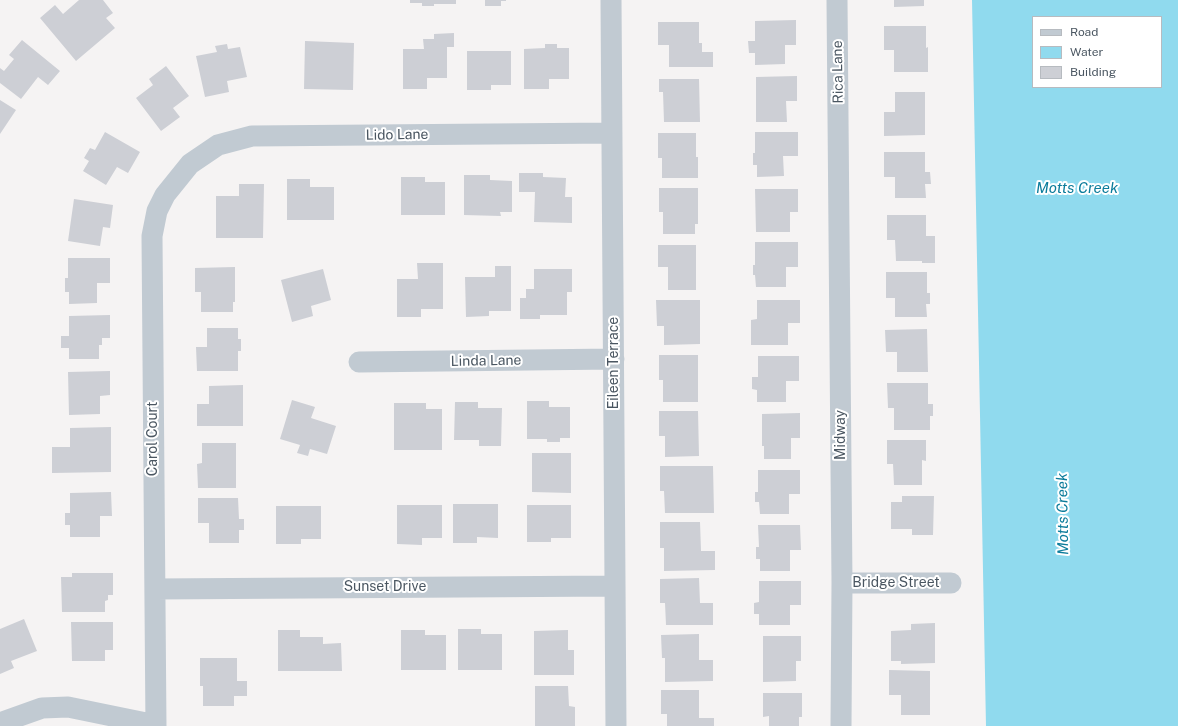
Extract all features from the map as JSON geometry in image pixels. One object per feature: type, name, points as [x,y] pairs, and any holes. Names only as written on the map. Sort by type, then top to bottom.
[{"type":"street","name":"Eileen Terrace","points":[[611,0],[616,726]]},
{"type":"street","name":"Rica Lane","points":[[837,0],[838,145]]},
{"type":"street","name":"Lido Lane","points":[[190,164],[218,145],[252,136],[612,133]]},
{"type":"street","name":"Midway","points":[[838,145],[842,583],[841,726]]},
{"type":"street","name":"Carol Court","points":[[156,725],[152,236],[157,212],[165,195],[190,164]]},
{"type":"street","name":"Linda Lane","points":[[359,362],[614,359]]},
{"type":"street","name":"Bridge Street","points":[[842,583],[951,583]]},
{"type":"street","name":"Sunset Drive","points":[[154,589],[615,586]]},
{"type":"street","points":[[0,723],[42,708],[68,707],[156,725]]},
{"type":"water","name":"Motts Creek","points":[[972,0],[1178,0],[1178,726],[986,726]]},
{"type":"building","points":[[79,0],[103,0],[113,13],[106,18],[115,28],[76,61],[40,18],[55,5],[63,14]]},
{"type":"building","points":[[410,0],[456,0],[456,4],[434,4],[434,6],[422,6],[422,3],[410,3]]},
{"type":"building","points":[[485,0],[506,1],[501,1],[501,6],[485,6]]},
{"type":"building","points":[[894,0],[924,0],[924,6],[894,7]]},
{"type":"building","points":[[796,20],[796,45],[785,45],[785,64],[755,65],[755,53],[749,53],[748,41],[755,41],[755,21]]},
{"type":"building","points":[[658,22],[699,22],[699,43],[702,43],[702,52],[713,52],[713,67],[669,67],[669,45],[658,45]]},
{"type":"building","points":[[884,26],[926,26],[928,72],[894,72],[894,50],[884,50]]},
{"type":"building","points":[[454,33],[454,47],[447,47],[447,78],[427,78],[427,89],[403,89],[403,49],[424,49],[423,39],[434,39],[434,34]]},
{"type":"building","points":[[22,40],[60,71],[48,85],[38,77],[21,99],[0,83],[0,68],[4,71],[14,59],[9,55]]},
{"type":"building","points":[[305,41],[354,43],[353,90],[304,89]]},
{"type":"building","points":[[227,44],[228,49],[240,47],[247,77],[227,81],[229,92],[205,97],[196,56],[217,52],[215,46]]},
{"type":"building","points":[[545,44],[557,44],[557,48],[569,48],[569,79],[549,79],[549,89],[524,89],[524,49],[545,48]]},
{"type":"building","points":[[467,51],[511,51],[511,85],[491,85],[491,90],[467,90]]},
{"type":"building","points":[[166,66],[189,96],[173,108],[180,117],[161,131],[136,98],[153,85],[149,79]]},
{"type":"building","points":[[797,76],[797,101],[786,101],[787,122],[756,122],[756,77]]},
{"type":"building","points":[[659,79],[699,79],[700,122],[664,122],[663,92],[659,92]]},
{"type":"building","points":[[895,92],[925,92],[925,135],[884,136],[884,112],[895,112]]},
{"type":"building","points":[[0,100],[16,110],[0,134]]},
{"type":"building","points":[[105,132],[140,152],[128,173],[117,167],[106,185],[83,171],[89,161],[84,158],[90,148],[95,150]]},
{"type":"building","points":[[755,132],[798,132],[798,156],[783,156],[784,176],[757,177],[757,165],[753,165],[753,153],[755,153]]},
{"type":"building","points":[[658,133],[696,133],[698,178],[662,178],[662,158],[658,158]]},
{"type":"building","points":[[884,152],[925,152],[925,172],[930,172],[931,184],[925,184],[926,198],[895,198],[895,177],[884,177]]},
{"type":"building","points":[[519,173],[543,173],[543,177],[566,178],[565,197],[572,197],[572,223],[534,222],[535,192],[519,192]]},
{"type":"building","points":[[464,175],[490,175],[490,180],[512,181],[512,212],[500,212],[501,216],[464,215]]},
{"type":"building","points":[[401,177],[425,177],[425,182],[445,182],[445,215],[401,215]]},
{"type":"building","points":[[287,179],[310,179],[310,187],[334,187],[334,220],[287,220]]},
{"type":"building","points":[[239,184],[264,184],[263,238],[216,238],[216,196],[239,196]]},
{"type":"building","points":[[659,188],[698,188],[698,224],[695,224],[695,234],[663,234],[663,212],[659,212]]},
{"type":"building","points":[[755,189],[798,189],[798,212],[790,212],[790,232],[756,232]]},
{"type":"building","points":[[74,199],[113,205],[110,228],[103,227],[100,246],[68,241]]},
{"type":"building","points":[[887,215],[926,215],[926,236],[935,236],[935,263],[922,263],[922,261],[896,261],[895,240],[887,240]]},
{"type":"building","points":[[755,242],[798,242],[798,267],[786,267],[786,287],[756,287],[755,275],[753,275],[753,265],[755,265]]},
{"type":"building","points":[[658,245],[696,245],[696,290],[668,290],[668,267],[658,267]]},
{"type":"building","points":[[68,258],[110,258],[110,283],[97,283],[97,303],[69,304],[69,292],[65,292],[65,278],[68,278]]},
{"type":"building","points":[[417,263],[443,263],[443,309],[421,309],[421,317],[397,317],[397,279],[418,279]]},
{"type":"building","points":[[495,266],[511,266],[511,311],[489,311],[489,316],[466,317],[465,277],[495,277]]},
{"type":"building","points":[[235,267],[235,302],[233,302],[233,312],[201,312],[201,292],[195,292],[195,268]]},
{"type":"building","points":[[323,269],[331,300],[311,306],[313,316],[292,322],[281,280]]},
{"type":"building","points":[[534,269],[572,269],[572,292],[567,292],[567,315],[540,315],[540,319],[520,319],[520,298],[526,298],[526,289],[534,289]]},
{"type":"building","points":[[886,272],[927,272],[927,293],[930,293],[930,304],[926,304],[927,317],[895,317],[895,298],[886,298]]},
{"type":"building","points":[[656,300],[700,300],[700,344],[664,345],[664,326],[657,326]]},
{"type":"building","points":[[757,300],[800,300],[800,323],[788,323],[788,345],[751,345],[751,320],[757,319]]},
{"type":"building","points":[[110,315],[110,338],[102,338],[102,345],[99,345],[99,359],[69,359],[69,348],[61,348],[61,336],[69,336],[69,316]]},
{"type":"building","points":[[207,328],[238,328],[238,339],[241,339],[241,351],[238,351],[238,371],[197,371],[196,347],[207,347]]},
{"type":"building","points":[[927,329],[928,372],[897,372],[897,352],[886,352],[885,330]]},
{"type":"building","points":[[659,355],[698,355],[698,402],[663,402],[663,380],[659,380]]},
{"type":"building","points":[[758,356],[799,356],[799,381],[786,381],[786,402],[757,402],[757,390],[752,389],[752,377],[758,377]]},
{"type":"building","points":[[110,371],[110,395],[100,396],[100,414],[69,415],[68,372]]},
{"type":"building","points":[[887,383],[928,383],[928,404],[933,404],[933,416],[930,416],[930,430],[894,430],[894,408],[888,408]]},
{"type":"building","points":[[243,385],[243,426],[197,426],[197,404],[209,404],[209,386]]},
{"type":"building","points":[[292,400],[315,407],[311,418],[336,426],[327,454],[310,449],[308,456],[297,453],[300,445],[280,439]]},
{"type":"building","points":[[527,401],[549,401],[549,407],[570,407],[570,438],[560,438],[560,442],[547,442],[547,439],[527,439]]},
{"type":"building","points":[[455,402],[478,402],[478,408],[502,408],[501,446],[479,446],[479,440],[454,440]]},
{"type":"building","points":[[394,403],[426,403],[426,409],[442,409],[442,450],[394,450]]},
{"type":"building","points":[[659,411],[698,411],[699,456],[665,457],[665,436],[659,436]]},
{"type":"building","points":[[800,413],[800,438],[791,438],[791,459],[764,459],[764,446],[762,446],[762,414]]},
{"type":"building","points":[[111,427],[111,472],[52,473],[52,447],[70,447],[70,428]]},
{"type":"building","points":[[887,440],[926,440],[926,461],[922,460],[922,485],[894,485],[893,464],[887,464]]},
{"type":"building","points":[[202,443],[236,443],[236,488],[198,488],[197,464],[202,463]]},
{"type":"building","points":[[532,453],[571,453],[571,493],[532,492]]},
{"type":"building","points":[[660,466],[713,466],[714,513],[665,513],[664,491],[660,491]]},
{"type":"building","points":[[758,470],[800,470],[800,494],[789,494],[789,514],[760,514],[759,502],[755,502],[755,492],[758,492]]},
{"type":"building","points":[[111,492],[112,516],[100,516],[100,537],[70,537],[70,525],[65,525],[65,513],[70,513],[70,493]]},
{"type":"building","points":[[902,496],[934,496],[933,535],[912,535],[912,529],[891,529],[891,502],[902,502]]},
{"type":"building","points":[[198,498],[238,498],[239,519],[244,519],[244,530],[239,530],[239,543],[209,543],[209,523],[198,523]]},
{"type":"building","points":[[453,504],[498,504],[498,538],[477,537],[477,543],[453,543]]},
{"type":"building","points":[[397,505],[442,505],[442,538],[422,538],[422,545],[397,544]]},
{"type":"building","points":[[527,505],[571,505],[571,538],[551,538],[551,542],[527,542]]},
{"type":"building","points":[[276,506],[321,506],[321,539],[301,539],[301,544],[276,544]]},
{"type":"building","points":[[660,522],[700,522],[701,551],[715,551],[715,570],[664,571],[664,548],[660,548]]},
{"type":"building","points":[[758,525],[800,525],[801,550],[790,550],[790,571],[760,571],[760,559],[756,559],[756,547],[759,547]]},
{"type":"building","points":[[72,573],[113,573],[113,595],[108,595],[108,600],[105,601],[105,612],[62,612],[61,577],[72,577]]},
{"type":"building","points":[[699,578],[700,603],[713,603],[713,625],[666,625],[665,603],[660,603],[660,579]]},
{"type":"building","points":[[759,581],[801,581],[801,605],[790,605],[790,625],[759,625],[759,614],[754,614],[754,603],[759,602]]},
{"type":"building","points":[[24,619],[37,651],[11,661],[14,668],[0,674],[0,629]]},
{"type":"building","points":[[71,622],[113,622],[113,650],[105,650],[105,661],[72,661]]},
{"type":"building","points":[[935,623],[935,663],[901,664],[901,661],[891,661],[891,631],[911,630],[911,624]]},
{"type":"building","points":[[458,629],[481,629],[481,634],[502,634],[502,670],[458,670]]},
{"type":"building","points":[[278,630],[300,630],[300,637],[323,637],[323,644],[341,643],[342,671],[278,671]]},
{"type":"building","points":[[401,630],[425,630],[425,635],[446,635],[446,670],[401,670]]},
{"type":"building","points":[[568,630],[568,650],[574,650],[574,675],[534,675],[534,631]]},
{"type":"building","points":[[699,634],[699,660],[713,660],[713,681],[665,682],[665,658],[662,658],[661,635]]},
{"type":"building","points":[[763,636],[801,636],[801,661],[796,661],[796,681],[763,682]]},
{"type":"building","points":[[200,658],[237,658],[237,681],[247,681],[247,696],[234,696],[234,706],[203,706],[203,686],[200,686]]},
{"type":"building","points":[[889,670],[930,671],[930,715],[901,715],[901,695],[889,695]]},
{"type":"building","points":[[535,686],[568,686],[569,706],[575,707],[575,726],[535,726]]},
{"type":"building","points":[[661,690],[699,690],[699,718],[714,718],[714,726],[667,726],[667,714],[661,714]]},
{"type":"building","points":[[763,693],[802,693],[802,717],[799,717],[799,726],[769,726],[769,716],[763,717]]}]
